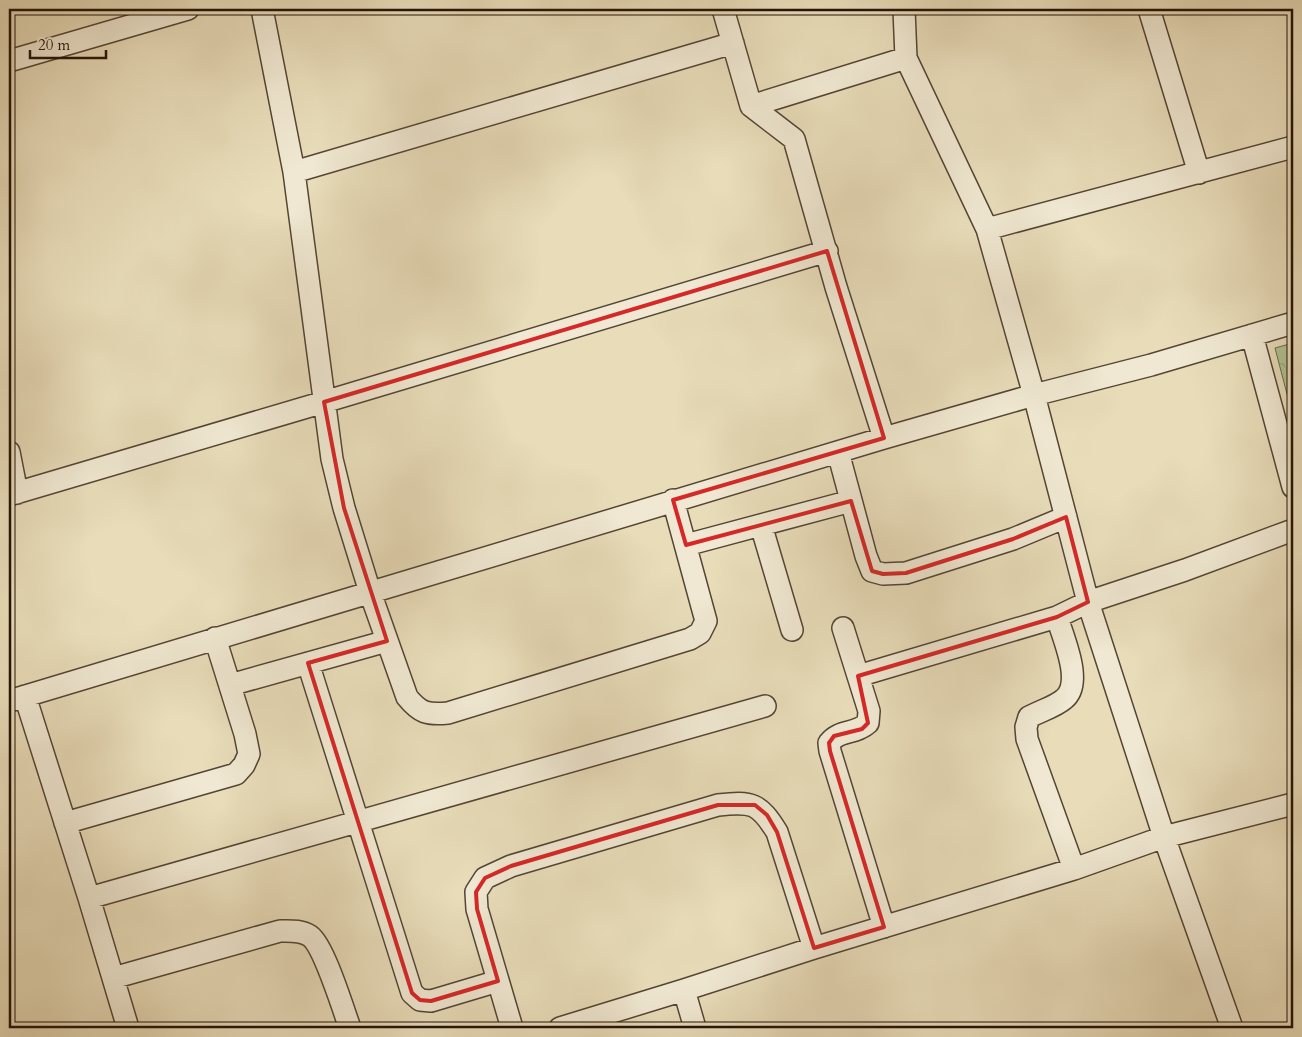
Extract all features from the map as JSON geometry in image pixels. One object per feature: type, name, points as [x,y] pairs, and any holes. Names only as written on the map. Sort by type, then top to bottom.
[{"type":"street","points":[[9,60],[188,9]]},
{"type":"street","points":[[262,9],[294,172],[334,467],[344,508],[370,592],[407,697],[417,708],[432,714],[448,713],[690,639],[700,633],[706,621],[674,500]]},
{"type":"street","points":[[723,9],[750,106],[794,140],[839,296],[884,438]]},
{"type":"street","points":[[904,9],[906,58],[986,229],[1034,395],[1088,602],[1164,837],[1232,1028]]},
{"type":"street","points":[[1149,9],[1199,173]]},
{"type":"street","points":[[294,172],[733,42]]},
{"type":"street","points":[[750,106],[906,58]]},
{"type":"street","points":[[986,229],[1293,147]]},
{"type":"street","points":[[9,452],[13,494],[827,251]]},
{"type":"street","points":[[128,1028],[65,823],[17,698],[884,438],[1034,395],[1151,365],[1293,323]]},
{"type":"street","points":[[1252,335],[1293,487]]},
{"type":"street","points":[[838,452],[866,556],[872,571],[882,574],[906,573],[1004,542],[1066,517]]},
{"type":"street","points":[[686,545],[851,501]]},
{"type":"street","points":[[761,525],[792,630]]},
{"type":"street","points":[[858,676],[1057,617],[1088,602],[1184,570],[1293,530]]},
{"type":"street","points":[[1057,617],[1074,674],[1072,689],[1064,699],[1029,717],[1026,733],[1074,870]]},
{"type":"street","points":[[843,628],[869,711],[868,723],[862,729],[834,736],[829,743],[830,751],[884,927]]},
{"type":"street","points":[[65,823],[236,774],[244,765],[249,754],[245,734],[215,638]]},
{"type":"street","points":[[230,685],[387,641]]},
{"type":"street","points":[[308,662],[412,992],[420,1000],[431,1001],[498,981]]},
{"type":"street","points":[[89,898],[765,706]]},
{"type":"street","points":[[512,1028],[477,909],[476,892],[484,878],[511,866],[718,805],[737,803],[755,805],[767,815],[777,832],[814,948]]},
{"type":"street","points":[[560,1028],[814,948],[1074,870],[1164,837],[1293,804]]},
{"type":"street","points":[[113,978],[280,931],[296,931],[310,936],[320,950],[350,1028]]},
{"type":"street","points":[[684,990],[695,1028]]},
{"type":"highlighted area","points":[[827,251],[884,438],[673,500],[686,545],[851,501],[872,571],[883,574],[906,573],[1013,539],[1066,517],[1088,602],[1057,617],[858,676],[868,723],[862,729],[834,736],[829,743],[884,927],[814,948],[777,832],[767,815],[755,805],[718,805],[511,866],[485,878],[476,892],[477,909],[498,981],[431,1001],[420,1000],[412,993],[308,663],[387,641],[344,508],[324,402]]},
{"type":"green space","points":[[1293,343],[1293,417],[1275,348]]}]
